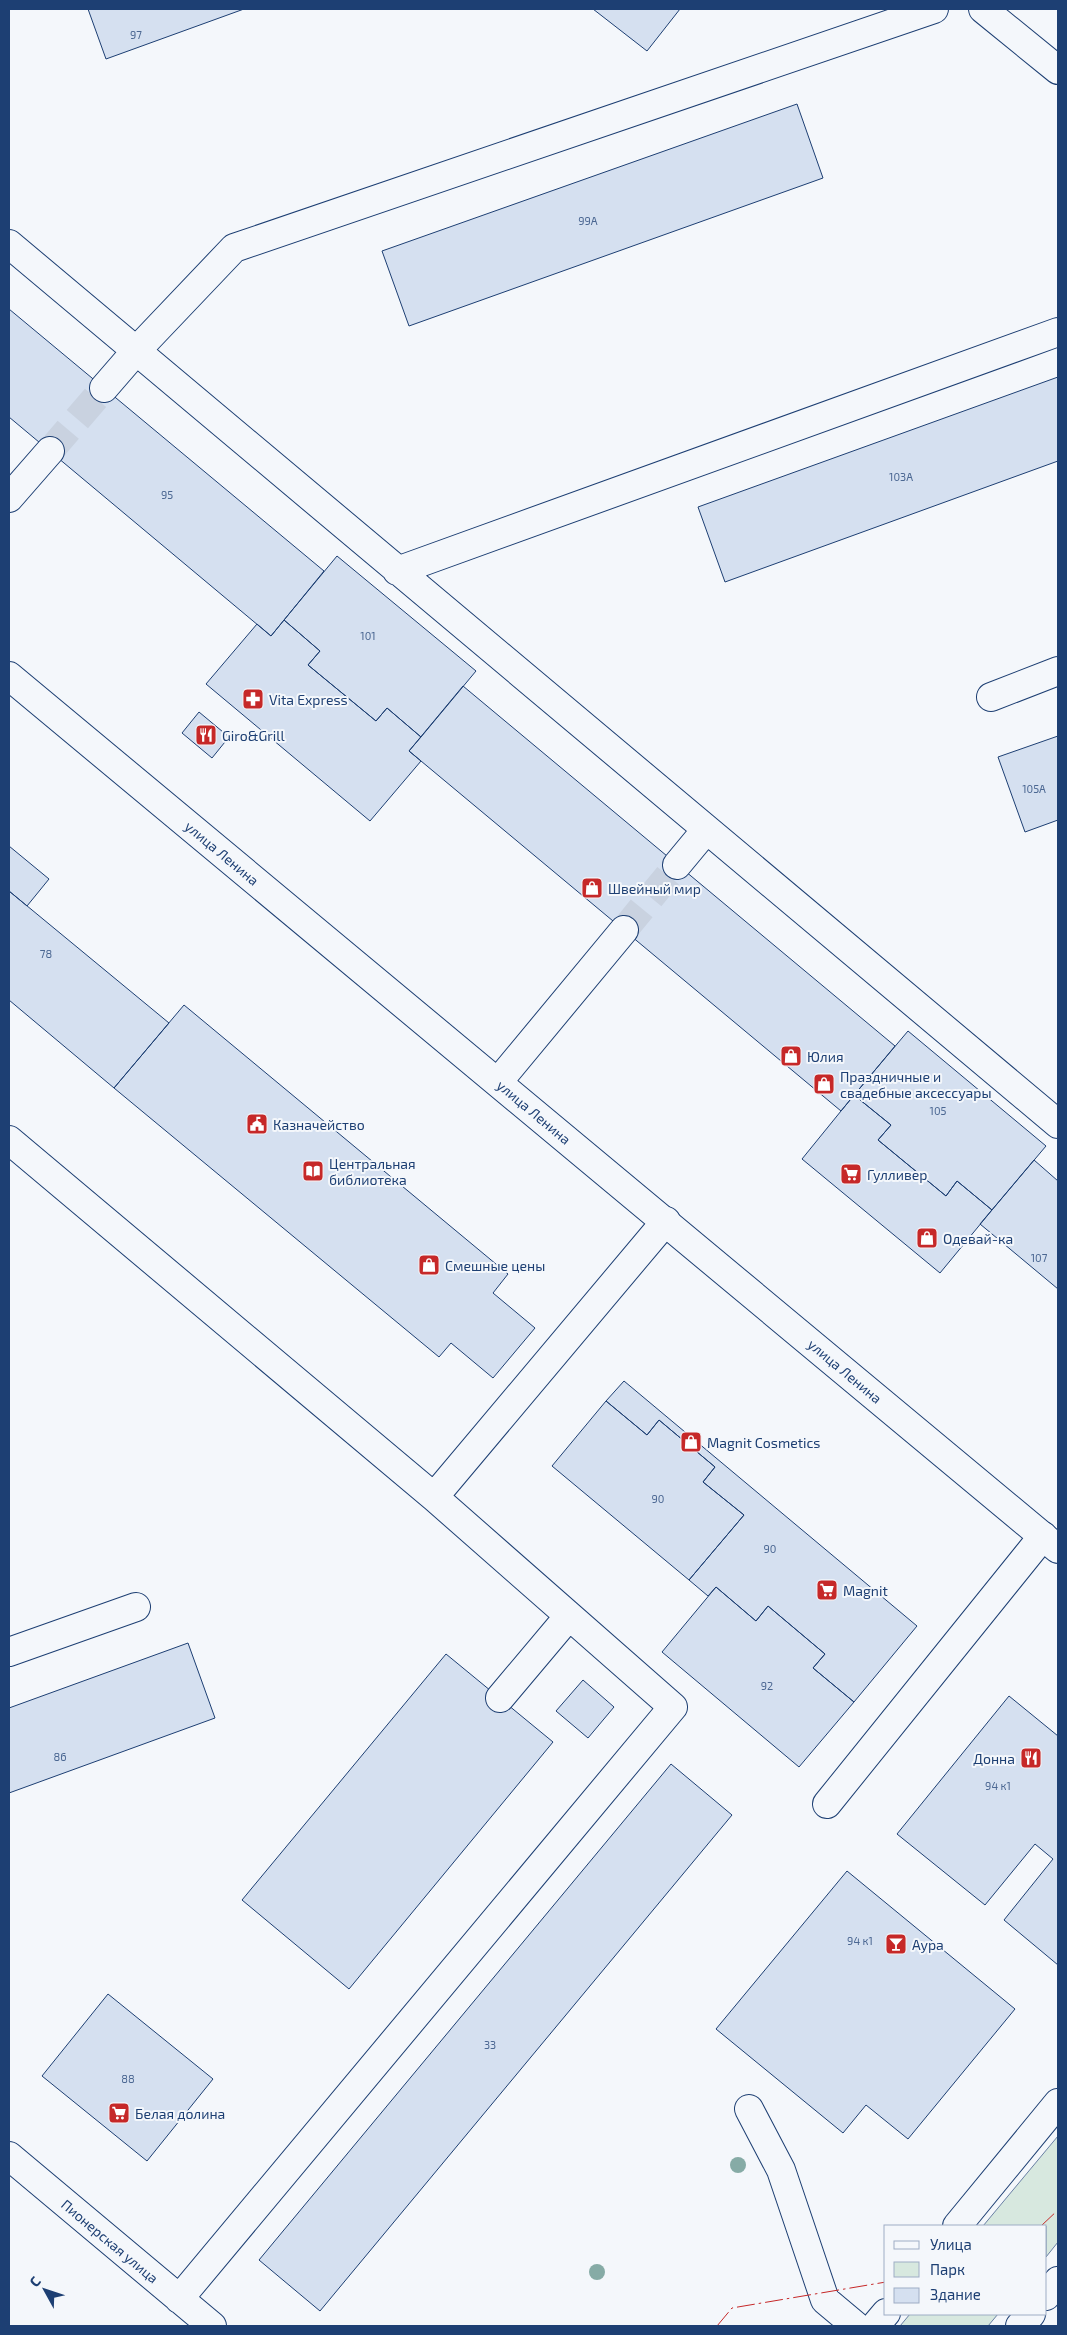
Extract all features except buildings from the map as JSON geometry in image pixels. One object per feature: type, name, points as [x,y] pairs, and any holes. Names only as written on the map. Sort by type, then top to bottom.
[{"type":"main road","points":[[104,388],[136,351],[234,248],[934,9]]},
{"type":"main road","points":[[984,9],[1058,70]]},
{"type":"main road","points":[[9,244],[397,572],[1058,1124]]},
{"type":"main road","points":[[397,572],[1058,332]]},
{"type":"main road","points":[[9,498],[50,451]]},
{"type":"main road","points":[[991,697],[1058,671]]},
{"type":"main road","name":"улица Ленина","points":[[9,676],[1051,1543]]},
{"type":"main road","points":[[677,865],[706,830]]},
{"type":"main road","points":[[498,1082],[624,930]]},
{"type":"main road","points":[[9,1140],[434,1497],[673,1707],[179,2299]]},
{"type":"main road","points":[[434,1497],[666,1222]]},
{"type":"main road","points":[[827,1804],[1051,1543]]},
{"type":"main road","points":[[9,1652],[136,1607]]},
{"type":"main road","points":[[500,1698],[568,1616]]},
{"type":"main road","points":[[958,2225],[1058,2104]]},
{"type":"main road","points":[[749,2109],[781,2170],[825,2300],[856,2326]]},
{"type":"main road","name":"Пионерская улица","points":[[9,2156],[212,2326]]},
{"type":"main road","points":[[1047,2295],[1058,2281]]},
{"type":"main road","points":[[875,2326],[884,2315]]},
{"type":"main road","points":[[1020,2326],[1030,2315]]},
{"type":"green space","points":[[1058,2136],[1058,2242],[1047,2256],[1047,2225],[984,2225]]},
{"type":"green space","points":[[909,2315],[997,2315],[988,2326],[900,2326]]},
{"type":"tunnel","points":[[50,451],[104,388]]},
{"type":"tunnel","points":[[624,930],[677,865]]},
{"type":"power","points":[[1042,2225],[1058,2210]]},
{"type":"power","points":[[717,2326],[732,2308],[884,2282]]},
{"type":"place","name":"Vita Express","points":[[253,699]]},
{"type":"place","name":"Giro&Grill","points":[[206,735]]},
{"type":"place","name":"Швейный мир","points":[[592,888]]},
{"type":"place","name":"Юлия","points":[[791,1056]]},
{"type":"place","name":"Праздничные и свадебные аксессуары","points":[[824,1084]]},
{"type":"place","name":"Казначейство","points":[[257,1124]]},
{"type":"place","name":"Центральная библиотека","points":[[313,1171]]},
{"type":"place","name":"Гулливер","points":[[851,1174]]},
{"type":"place","name":"Одевай-ка","points":[[927,1238]]},
{"type":"place","name":"Смешные цены","points":[[429,1265]]},
{"type":"place","name":"Magnit Cosmetics","points":[[691,1442]]},
{"type":"place","name":"Magnit","points":[[827,1590]]},
{"type":"place","name":"Донна","points":[[1031,1758]]},
{"type":"place","name":"Аура","points":[[896,1944]]},
{"type":"place","name":"Белая долина","points":[[119,2113]]}]
